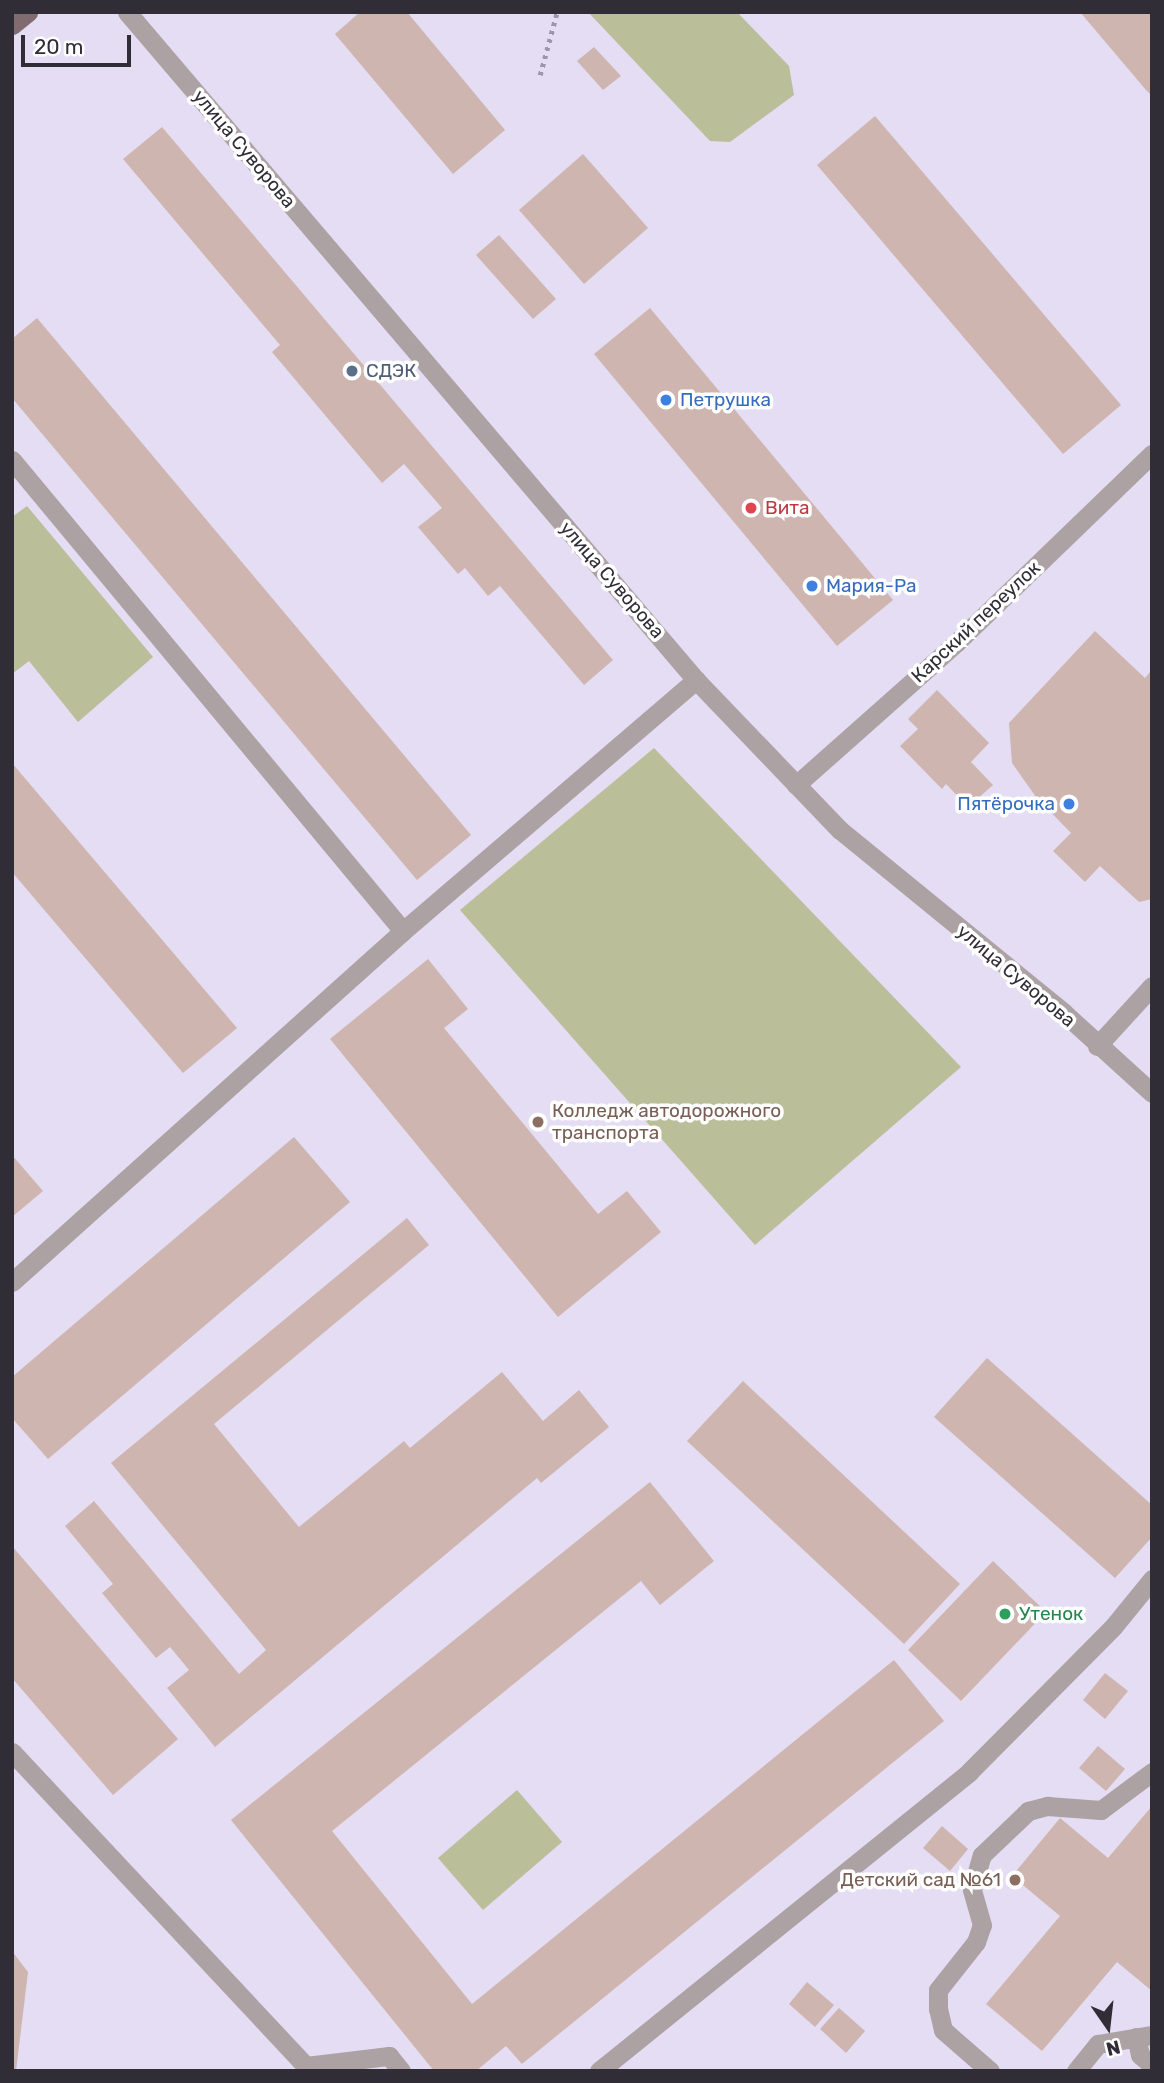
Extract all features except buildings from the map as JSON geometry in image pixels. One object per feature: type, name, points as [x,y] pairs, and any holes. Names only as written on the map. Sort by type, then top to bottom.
[{"type":"main road","points":[[12,25],[28,12]]},
{"type":"street","name":"улица Суворова","points":[[127,12],[696,680],[840,830],[1152,1093]]},
{"type":"street","name":"Карский переулок","points":[[796,785],[957,642],[1152,454]]},
{"type":"street","points":[[12,460],[402,931]]},
{"type":"street","points":[[12,1282],[402,931],[696,680]]},
{"type":"street","points":[[1097,1046],[1152,986]]},
{"type":"street","points":[[599,2071],[969,1772],[1113,1627],[1152,1579]]},
{"type":"street","points":[[12,1752],[306,2066],[389,2056],[401,2071]]},
{"type":"street","points":[[990,2071],[943,2030],[937,1990],[976,1942],[982,1925],[972,1889],[982,1855],[1028,1811],[1047,1806],[1101,1811],[1152,1772]]},
{"type":"street","points":[[1076,2071],[1098,2044],[1144,2036],[1140,2055],[1152,2065]]},
{"type":"path","points":[[540,75],[557,12]]},
{"type":"green space","points":[[588,12],[737,12],[789,66],[794,95],[730,142],[710,141]]},
{"type":"green space","points":[[27,506],[153,657],[78,722],[29,661],[12,674],[12,517]]},
{"type":"green space","points":[[654,748],[961,1067],[755,1245],[460,910]]},
{"type":"green space","points":[[517,1790],[562,1842],[483,1910],[438,1858]]},
{"type":"place","name":"СДЭК","points":[[352,371]]},
{"type":"place","name":"Петрушка","points":[[666,400]]},
{"type":"place","name":"Вита","points":[[751,508]]},
{"type":"place","name":"Мария-Ра","points":[[812,586]]},
{"type":"place","name":"Пятёрочка","points":[[1069,804]]},
{"type":"place","name":"Колледж автодорожного транспорта","points":[[538,1122]]},
{"type":"place","name":"Утенок","points":[[1005,1614]]},
{"type":"place","name":"Детский сад №61","points":[[1015,1880]]}]
